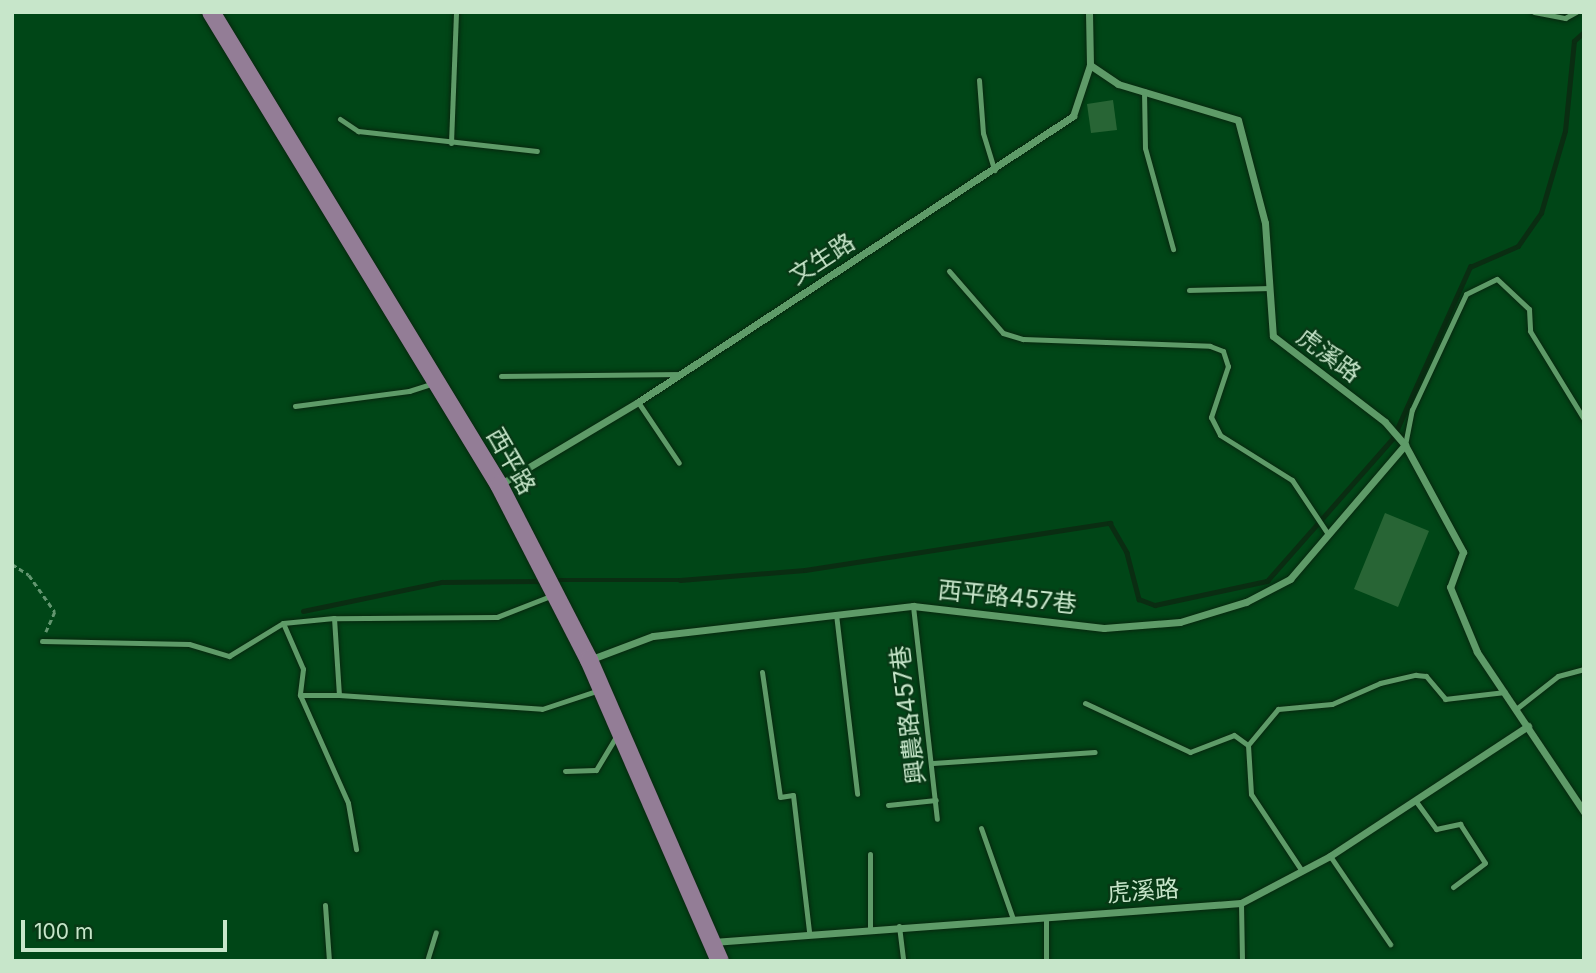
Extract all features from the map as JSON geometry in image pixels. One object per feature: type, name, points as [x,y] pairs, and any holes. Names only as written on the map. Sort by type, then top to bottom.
[{"type":"main road","name":"西平路","points":[[211,12],[499,485],[589,660],[599,690],[720,961]]},
{"type":"street","name":"文生路","points":[[499,485],[680,374],[1073,116],[1090,65],[1090,12]]},
{"type":"street","name":"虎溪路","points":[[1090,65],[1118,84],[1238,120],[1265,223],[1273,336],[1385,422],[1403,442],[1463,552],[1450,587],[1477,652],[1584,813]]},
{"type":"street","name":"西平路457巷","points":[[589,660],[653,636],[913,606],[1104,628],[1180,622],[1246,602],[1290,579],[1393,459],[1403,442]]},
{"type":"street","name":"虎溪路","points":[[712,942],[809,932],[1241,903],[1330,856],[1528,726]]},
{"type":"lane","points":[[451,143],[456,12]]},
{"type":"lane","points":[[1534,12],[1565,18],[1576,12]]},
{"type":"lane","points":[[979,80],[983,133],[994,170]]},
{"type":"lane","points":[[1144,91],[1145,148],[1173,249]]},
{"type":"lane","points":[[340,119],[358,131],[451,143],[537,150]]},
{"type":"lane","points":[[949,271],[1003,333],[1023,339],[1210,346],[1223,351],[1228,366],[1211,416],[1220,435],[1292,480],[1328,534]]},
{"type":"lane","points":[[1403,442],[1412,411],[1466,295],[1497,279],[1529,309],[1530,331],[1584,419]]},
{"type":"lane","points":[[1189,290],[1269,288]]},
{"type":"lane","points":[[501,376],[680,374]]},
{"type":"lane","points":[[295,406],[410,391],[436,382]]},
{"type":"lane","points":[[638,401],[679,463]]},
{"type":"lane","points":[[42,641],[181,644],[229,656],[283,623],[334,618],[497,617],[555,594]]},
{"type":"lane","name":"興農路457巷","points":[[913,606],[933,763],[937,819]]},
{"type":"lane","points":[[836,614],[856,794]]},
{"type":"lane","points":[[334,618],[339,695]]},
{"type":"lane","points":[[283,623],[303,669],[300,695],[348,803],[356,849]]},
{"type":"lane","points":[[1516,709],[1558,676],[1584,669]]},
{"type":"lane","points":[[762,672],[780,797],[793,795],[809,932]]},
{"type":"lane","points":[[1303,871],[1251,794],[1248,745],[1278,709],[1332,704],[1380,683],[1416,675],[1426,676],[1445,699],[1505,692]]},
{"type":"lane","points":[[300,695],[339,695],[542,709],[599,690]]},
{"type":"lane","points":[[1085,703],[1190,751],[1234,735],[1248,745]]},
{"type":"lane","points":[[565,771],[596,770],[618,733]]},
{"type":"lane","points":[[933,763],[1095,752]]},
{"type":"lane","points":[[888,805],[936,800]]},
{"type":"lane","points":[[1415,800],[1436,829],[1460,824],[1485,863],[1453,887]]},
{"type":"lane","points":[[981,828],[1013,919]]},
{"type":"lane","points":[[870,854],[870,928]]},
{"type":"lane","points":[[1330,856],[1390,944]]},
{"type":"lane","points":[[1241,903],[1242,961]]},
{"type":"lane","points":[[326,905],[329,961]]},
{"type":"lane","points":[[1045,918],[1046,961]]},
{"type":"lane","points":[[899,926],[903,961]]},
{"type":"lane","points":[[427,961],[436,933]]},
{"type":"path","points":[[12,564],[29,575],[55,612],[42,641]]},
{"type":"building","points":[[1113,100],[1117,130],[1091,133],[1087,104]]},
{"type":"building","points":[[1385,513],[1429,531],[1398,607],[1354,589]]},
{"type":"waterway","points":[[553,580],[680,580],[805,570],[1110,523],[1127,553],[1139,599],[1155,605],[1267,581],[1393,438],[1470,267],[1518,246],[1541,213],[1565,131],[1574,41],[1584,32]]},
{"type":"waterway","points":[[303,611],[442,582],[544,581]]}]
